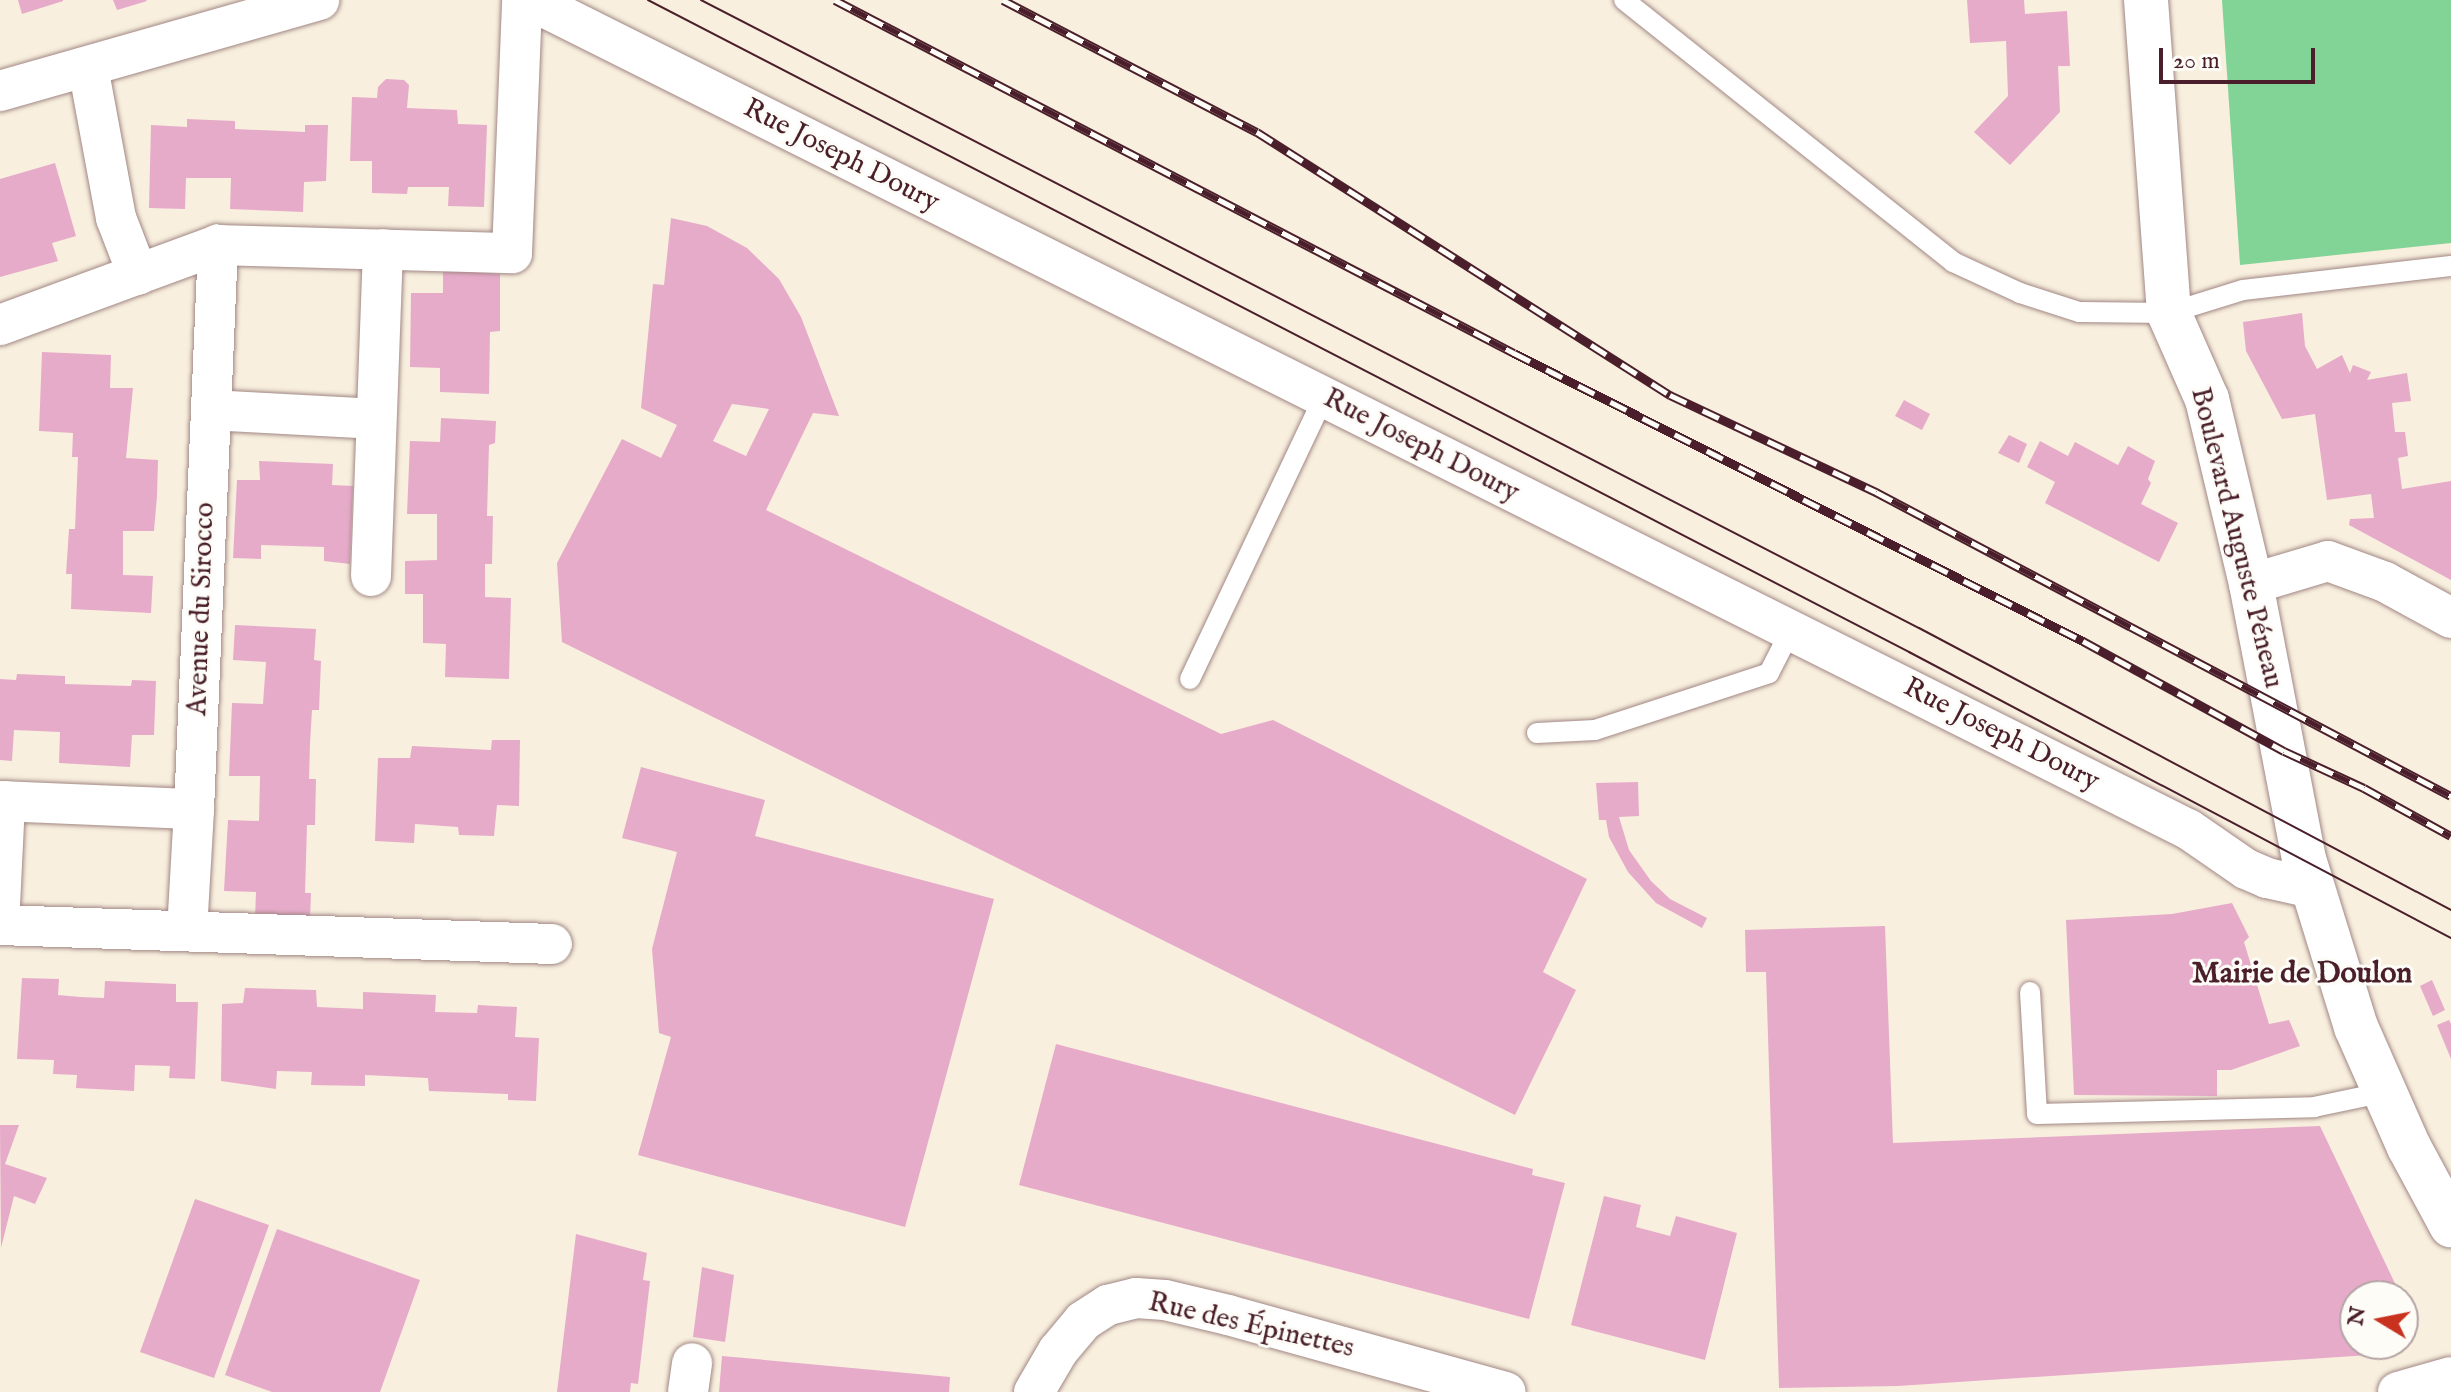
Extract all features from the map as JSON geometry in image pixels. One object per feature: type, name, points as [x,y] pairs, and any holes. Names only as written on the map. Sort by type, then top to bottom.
[{"type":"street","points":[[0,91],[319,0]]},
{"type":"street","points":[[0,325],[218,245],[512,253],[522,0]]},
{"type":"street","name":"Rue Joseph Doury","points":[[530,0],[2188,829],[2246,869],[2267,878],[2312,888]]},
{"type":"street","name":"Boulevard Auguste Péneau","points":[[2146,0],[2169,313],[2207,399],[2251,584],[2312,888],[2356,1027],[2409,1147],[2451,1225]]},
{"type":"street","points":[[88,67],[116,218],[138,275]]},
{"type":"street","name":"Avenue du Sirocco","points":[[187,931],[218,245]]},
{"type":"street","points":[[371,576],[383,249]]},
{"type":"street","points":[[211,410],[376,419]]},
{"type":"street","points":[[2251,584],[2328,561],[2385,582],[2451,618]]},
{"type":"street","points":[[0,905],[2,801],[194,809]]},
{"type":"street","points":[[0,925],[552,944]]},
{"type":"street","name":"Rue des Épinettes","points":[[1034,1392],[1058,1351],[1083,1321],[1108,1305],[1136,1298],[1165,1300],[1228,1315],[1505,1392]]},
{"type":"street","points":[[2398,1392],[2451,1377]]},
{"type":"lane","points":[[1624,0],[1953,262],[2020,293],[2079,312],[2169,313],[2243,290],[2451,266]]},
{"type":"lane","points":[[1190,679],[1324,397]]},
{"type":"lane","points":[[1537,733],[1595,730],[1769,673],[1791,630]]},
{"type":"lane","points":[[2030,992],[2037,1114],[2314,1107],[2385,1092]]},
{"type":"green space","points":[[2222,0],[2451,0],[2451,243],[2240,265]]},
{"type":"building","points":[[18,0],[63,0],[63,1],[22,14]]},
{"type":"building","points":[[113,0],[146,0],[147,1],[117,10]]},
{"type":"building","points":[[1967,0],[2024,0],[2025,14],[2067,11],[2070,66],[2058,66],[2060,112],[2010,165],[1974,132],[2008,96],[2006,41],[1970,43]]},
{"type":"building","points":[[386,79],[404,80],[409,85],[407,108],[457,110],[458,124],[487,125],[484,207],[448,206],[449,187],[408,187],[407,194],[372,193],[372,161],[350,161],[352,97],[377,98],[378,87]]},
{"type":"building","points":[[187,119],[235,121],[235,129],[305,132],[305,125],[328,125],[326,181],[304,182],[303,212],[230,209],[231,178],[186,178],[185,209],[149,208],[151,125],[187,127]]},
{"type":"building","points":[[55,163],[76,236],[52,243],[58,261],[0,277],[0,179]]},
{"type":"building","points":[[671,218],[707,226],[747,248],[779,279],[801,317],[839,416],[813,413],[766,510],[1221,734],[1273,720],[1587,879],[1543,972],[1576,990],[1515,1115],[562,642],[557,563],[622,439],[661,458],[677,425],[641,408],[653,284],[664,285]],"holes":[[[732,404],[769,409],[746,456],[713,441]]]},
{"type":"building","points":[[443,269],[500,274],[500,331],[490,332],[489,394],[440,392],[440,368],[410,367],[411,293],[443,293]]},
{"type":"building","points":[[2302,313],[2305,346],[2317,369],[2342,355],[2350,373],[2353,365],[2371,372],[2367,380],[2407,373],[2411,401],[2392,403],[2395,432],[2405,432],[2408,456],[2398,458],[2402,489],[2451,481],[2451,580],[2349,525],[2350,519],[2374,518],[2371,494],[2327,500],[2315,414],[2282,419],[2246,351],[2243,322]]},
{"type":"building","points":[[42,352],[111,355],[110,388],[133,388],[126,458],[158,460],[157,496],[154,531],[123,531],[123,575],[153,576],[151,613],[71,609],[72,574],[66,574],[69,529],[75,529],[78,457],[72,457],[73,433],[39,431]]},
{"type":"building","points":[[1904,400],[1930,414],[1922,430],[1895,416]]},
{"type":"building","points":[[441,418],[496,421],[495,443],[489,445],[487,516],[493,516],[492,564],[485,564],[485,597],[511,598],[509,679],[445,677],[446,644],[423,643],[423,594],[405,594],[405,561],[437,560],[437,514],[407,514],[410,441],[440,442]]},
{"type":"building","points":[[2009,435],[2027,444],[2019,463],[1998,453]]},
{"type":"building","points":[[2040,441],[2068,456],[2075,442],[2118,465],[2128,446],[2155,461],[2148,479],[2151,483],[2141,504],[2178,523],[2159,562],[2045,503],[2055,482],[2027,467]]},
{"type":"building","points":[[259,461],[333,464],[332,485],[353,486],[350,564],[324,561],[324,547],[261,545],[261,559],[233,558],[237,480],[260,480]]},
{"type":"building","points":[[235,625],[316,629],[314,660],[321,661],[319,710],[312,710],[310,743],[309,779],[316,779],[315,825],[307,825],[305,893],[311,893],[310,920],[255,918],[256,892],[224,891],[228,820],[259,821],[260,776],[229,776],[232,703],[263,704],[266,662],[233,660]]},
{"type":"building","points":[[17,674],[65,676],[65,684],[131,686],[132,680],[156,681],[154,735],[132,735],[130,767],[59,763],[60,732],[14,730],[12,761],[0,760],[0,679],[16,680]]},
{"type":"building","points":[[492,740],[520,740],[519,806],[497,805],[494,836],[459,835],[458,827],[415,824],[414,843],[375,841],[378,758],[410,758],[412,746],[491,750]]},
{"type":"building","points":[[641,767],[765,800],[755,836],[994,899],[905,1227],[638,1155],[671,1037],[659,1033],[652,949],[677,852],[622,838]]},
{"type":"building","points":[[1638,782],[1639,816],[1619,817],[1629,850],[1651,881],[1670,899],[1707,918],[1702,928],[1656,903],[1628,872],[1609,837],[1606,820],[1599,820],[1596,783]]},
{"type":"building","points":[[2232,903],[2249,937],[2244,942],[2269,1024],[2289,1020],[2300,1046],[2231,1070],[2217,1070],[2217,1096],[2074,1095],[2066,920],[2172,914]]},
{"type":"building","points":[[1885,926],[1893,1143],[2320,1126],[2393,1280],[2339,1280],[2339,1357],[1898,1386],[1779,1388],[1766,972],[1746,972],[1745,930]]},
{"type":"building","points":[[22,978],[59,979],[58,995],[104,998],[105,981],[176,984],[176,1002],[198,1002],[195,1079],[169,1078],[170,1066],[135,1065],[134,1091],[76,1088],[77,1075],[53,1074],[54,1060],[17,1059]]},
{"type":"building","name":"Mairie de Doulon","points":[[2432,980],[2445,1010],[2433,1016],[2420,986]]},
{"type":"building","points":[[245,988],[316,990],[317,1007],[363,1009],[363,992],[436,995],[435,1012],[477,1013],[478,1005],[517,1007],[515,1037],[539,1038],[536,1101],[508,1100],[508,1094],[429,1091],[428,1078],[365,1075],[365,1086],[311,1085],[312,1072],[277,1071],[276,1089],[221,1081],[222,1004],[243,1003]]},
{"type":"building","name":"Mairie de Doulon","points":[[2449,1020],[2451,1024],[2451,1059],[2437,1025]]},
{"type":"building","points":[[1056,1044],[1533,1169],[1532,1175],[1565,1183],[1529,1319],[1019,1185]]},
{"type":"building","points":[[0,1125],[19,1125],[5,1164],[47,1178],[35,1204],[14,1196],[1,1248]]},
{"type":"building","points":[[1604,1196],[1641,1205],[1636,1227],[1670,1236],[1676,1216],[1737,1233],[1705,1360],[1571,1325]]},
{"type":"building","points":[[195,1199],[269,1225],[214,1378],[140,1352]]},
{"type":"building","points":[[277,1229],[420,1280],[380,1392],[272,1392],[225,1375]]},
{"type":"building","points":[[576,1234],[647,1253],[643,1280],[650,1281],[638,1384],[631,1383],[630,1392],[557,1392]]},
{"type":"building","points":[[702,1267],[734,1275],[725,1342],[693,1337]]},
{"type":"building","points":[[722,1356],[950,1377],[949,1392],[719,1392]]},
{"type":"tram line","points":[[648,0],[1909,652],[2451,938]]},
{"type":"tram line","points":[[701,0],[1919,628],[2451,910]]},
{"type":"railway","points":[[835,0],[1514,353],[2083,641],[2284,751],[2364,788],[2451,836]]},
{"type":"railway","points":[[1003,0],[1257,132],[1670,395],[1876,492],[2451,796]]},
{"type":"district","name":"Mairie de Doulon","points":[[2302,974]]}]
